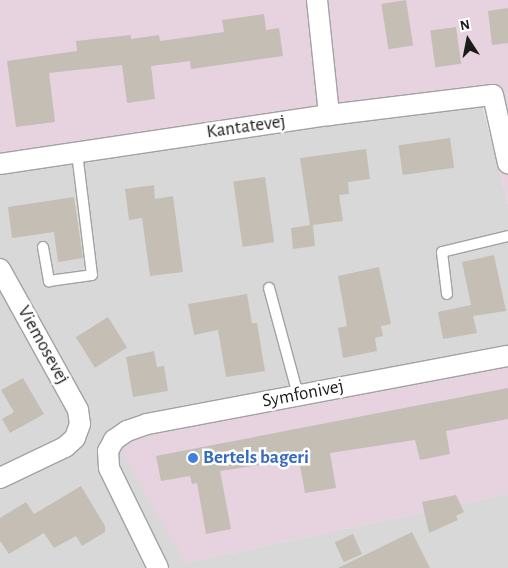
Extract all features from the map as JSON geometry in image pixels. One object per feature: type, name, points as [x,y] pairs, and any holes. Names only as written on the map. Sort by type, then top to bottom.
[{"type":"street","points":[[317,0],[329,115]]},
{"type":"street","name":"Kantatevej","points":[[0,164],[329,115],[493,95],[508,163]]},
{"type":"street","name":"Viemosevej","points":[[0,268],[78,410],[80,424],[75,438],[65,447],[0,478]]},
{"type":"street","name":"Symfonivej","points":[[158,568],[109,468],[108,451],[114,440],[127,431],[147,424],[508,356]]},
{"type":"lane","points":[[43,247],[49,281],[92,275],[76,152]]},
{"type":"lane","points":[[447,294],[442,252],[508,236]]},
{"type":"lane","points":[[269,288],[298,395]]},
{"type":"shaded area","points":[[0,0],[508,0],[508,204],[480,93],[0,155]]},
{"type":"shaded area","points":[[479,93],[508,204],[508,351],[185,563],[508,494],[508,568],[0,568],[0,155]]},
{"type":"shaded area","points":[[508,351],[508,494],[185,563],[124,456],[124,432]]},
{"type":"building","points":[[406,0],[413,45],[389,49],[381,4]]},
{"type":"building","points":[[508,8],[508,43],[492,45],[488,11]]},
{"type":"building","points":[[264,14],[266,30],[279,28],[283,56],[191,69],[190,61],[151,66],[155,99],[127,103],[122,65],[49,73],[55,122],[16,127],[7,61],[77,51],[76,41],[131,35],[131,39],[159,35],[160,41],[224,32],[222,20]]},
{"type":"building","points":[[456,27],[461,64],[435,67],[430,31]]},
{"type":"building","points":[[450,138],[454,168],[403,175],[399,145]]},
{"type":"building","points":[[366,149],[370,179],[348,182],[349,194],[339,195],[343,221],[313,225],[315,246],[293,249],[291,228],[310,225],[300,158]]},
{"type":"building","points":[[265,177],[274,242],[242,247],[233,181]]},
{"type":"building","points":[[154,185],[155,199],[173,196],[183,272],[150,276],[142,218],[129,220],[125,189]]},
{"type":"building","points":[[74,197],[83,258],[58,262],[54,232],[12,238],[8,207]]},
{"type":"building","points":[[494,255],[506,311],[473,316],[477,333],[443,339],[438,312],[471,305],[462,262]]},
{"type":"building","points":[[379,267],[391,324],[381,326],[383,336],[375,338],[377,351],[343,358],[338,328],[347,326],[338,276]]},
{"type":"building","points":[[247,294],[252,323],[257,323],[265,371],[226,377],[218,330],[194,335],[188,304]]},
{"type":"building","points":[[108,317],[127,348],[95,368],[76,337]]},
{"type":"building","points":[[154,351],[157,367],[164,366],[168,391],[133,397],[126,357]]},
{"type":"building","points":[[23,378],[44,414],[10,433],[2,419],[14,412],[1,390]]},
{"type":"building","points":[[508,388],[508,419],[446,431],[450,454],[420,460],[415,440],[330,453],[336,488],[305,493],[299,459],[220,471],[231,529],[206,534],[197,483],[192,484],[190,476],[161,481],[156,456]]},
{"type":"building","points":[[81,486],[105,526],[105,532],[82,546],[76,536],[54,548],[44,533],[9,554],[0,541],[0,518],[26,502],[34,514]]},
{"type":"building","points":[[456,495],[464,512],[456,516],[458,520],[429,533],[422,502]]},
{"type":"building","points":[[412,532],[430,568],[338,568]]},
{"type":"building","points":[[353,534],[362,554],[344,562],[335,542]]},
{"type":"place","name":"Bertels bageri","points":[[193,458]]}]
